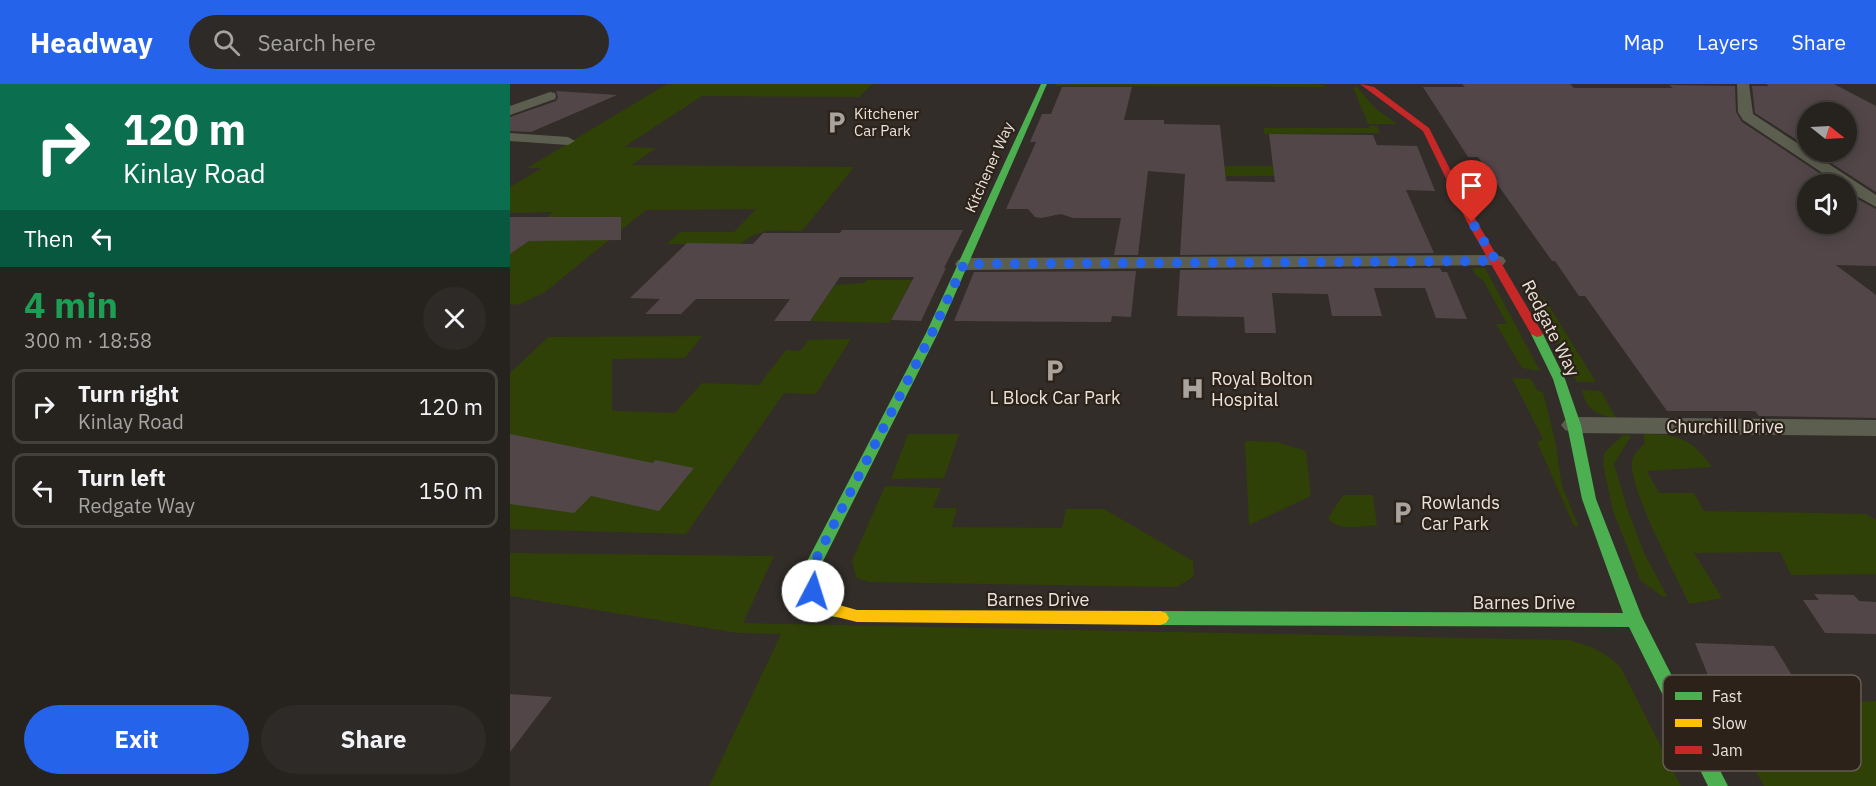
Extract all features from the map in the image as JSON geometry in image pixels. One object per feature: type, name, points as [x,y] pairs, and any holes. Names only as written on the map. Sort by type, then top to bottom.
[{"type":"street","name":"Kitchener Way","points":[[964,264],[1044,84]]},
{"type":"street","points":[[1743,84],[1745,112],[1748,117],[1876,202]]},
{"type":"street","name":"Redgate Way","points":[[1369,85],[1426,130],[1472,222],[1543,345],[1559,379],[1574,425],[1589,499],[1634,620],[1663,677]]},
{"type":"street","points":[[510,111],[550,96]]},
{"type":"street","points":[[510,136],[568,141]]},
{"type":"street","points":[[964,264],[1496,261]]},
{"type":"street","name":"Barnes Drive","points":[[964,264],[932,333],[812,567],[813,591],[828,608],[857,616],[1634,620]]},
{"type":"street","name":"Churchill Drive","points":[[1574,425],[1876,428]]},
{"type":"street","name":"Redgate Way","points":[[1710,771],[1718,786]]},
{"type":"green space","points":[[667,84],[872,84],[859,97],[702,96],[624,147],[656,148],[632,165],[854,167],[802,231],[762,232],[741,244],[667,244],[680,232],[734,232],[756,209],[646,210],[545,292],[518,305],[510,304],[510,254],[529,241],[601,217],[548,217],[553,212],[510,213],[510,187],[542,168],[527,168]]},
{"type":"green space","points":[[1056,84],[1318,84],[1327,87],[1055,86]]},
{"type":"green space","points":[[1353,87],[1357,87],[1375,108],[1397,124],[1368,124]]},
{"type":"green space","points":[[1369,126],[1377,126],[1380,133],[1264,134],[1264,128],[1369,128]]},
{"type":"green space","points":[[1224,166],[1279,166],[1281,176],[1225,176]]},
{"type":"green space","points":[[1472,268],[1485,268],[1540,371],[1522,368],[1496,324],[1507,324],[1483,280]]},
{"type":"green space","points":[[867,280],[912,280],[889,323],[810,321],[835,285],[863,283]]},
{"type":"green space","points":[[1543,296],[1596,382],[1577,382],[1545,316]]},
{"type":"green space","points":[[702,336],[685,358],[612,359],[612,411],[675,413],[702,383],[759,385],[786,350],[800,351],[809,340],[851,339],[816,394],[784,393],[686,534],[510,529],[510,373],[548,337]]},
{"type":"green space","points":[[1512,378],[1531,379],[1538,391],[1543,392],[1555,440],[1562,486],[1579,527],[1574,526],[1537,442],[1543,439]]},
{"type":"green space","points":[[1582,390],[1601,391],[1616,418],[1593,410],[1586,402]]},
{"type":"green space","points":[[908,434],[959,434],[944,478],[891,479]]},
{"type":"green space","points":[[1643,434],[1666,435],[1683,440],[1697,450],[1712,467],[1647,471],[1659,493],[1694,493],[1704,511],[1866,514],[1876,520],[1876,574],[1791,575],[1780,552],[1694,553],[1722,598],[1689,604],[1654,533],[1633,475],[1633,459],[1645,443]]},
{"type":"green space","points":[[1623,435],[1630,435],[1630,438],[1614,464],[1627,508],[1645,555],[1667,596],[1663,597],[1640,580],[1613,511],[1603,465],[1604,453]]},
{"type":"green space","points":[[1245,441],[1277,442],[1306,451],[1311,496],[1249,525]]},
{"type":"green space","points":[[885,486],[941,488],[933,508],[957,508],[952,527],[1062,528],[1066,509],[1104,509],[1193,561],[1194,576],[1177,587],[870,582],[856,578],[852,561]]},
{"type":"green space","points":[[1343,495],[1373,495],[1377,525],[1344,527],[1332,522],[1328,518]]},
{"type":"green space","points":[[510,553],[774,556],[743,623],[1568,640],[1597,650],[1621,668],[1663,751],[1663,771],[1673,771],[1681,786],[709,786],[781,634],[738,633],[510,596]]},
{"type":"green space","points":[[1876,701],[1876,786],[1764,786],[1755,771],[1861,771],[1861,702]]},
{"type":"building","points":[[1462,84],[1570,84],[1574,88],[1673,88],[1669,85],[1735,86],[1736,112],[1742,122],[1797,158],[1797,162],[1803,162],[1821,174],[1797,174],[1797,234],[1857,234],[1857,199],[1876,209],[1876,266],[1836,265],[1876,295],[1876,418],[1759,416],[1755,411],[1667,411],[1585,296],[1579,296],[1555,261],[1552,261],[1478,157],[1468,157],[1423,87],[1465,87]]},
{"type":"building","points":[[1766,84],[1834,84],[1876,106],[1876,192],[1857,180],[1857,174],[1848,174],[1830,162],[1857,162],[1857,102],[1797,102],[1797,140],[1755,113],[1752,86],[1769,86]]},
{"type":"building","points":[[1062,87],[1132,87],[1124,120],[1164,120],[1164,124],[1220,125],[1226,181],[1275,182],[1269,134],[1373,135],[1377,145],[1417,146],[1435,191],[1406,190],[1434,253],[1180,255],[1185,174],[1148,171],[1138,255],[1114,255],[1121,218],[1073,218],[1061,214],[1041,218],[1035,217],[1028,209],[1006,209],[1036,142],[1030,142],[1042,114],[1051,114]]},
{"type":"building","points":[[556,91],[617,95],[531,132],[510,131],[510,117],[556,101],[558,97]]},
{"type":"building","points":[[510,217],[621,217],[621,240],[529,241],[510,254]]},
{"type":"building","points":[[842,230],[963,230],[921,321],[891,320],[914,277],[840,277],[810,321],[774,321],[790,299],[696,299],[681,314],[645,314],[660,299],[630,298],[687,243],[753,244],[763,233],[840,233]]},
{"type":"building","points":[[1440,268],[1442,272],[1447,272],[1467,319],[1436,318],[1425,288],[1374,288],[1382,316],[1332,316],[1328,294],[1272,293],[1276,333],[1245,333],[1244,317],[1177,316],[1180,270]]},
{"type":"building","points":[[1136,271],[1131,317],[1112,316],[1111,322],[954,321],[974,272]]},
{"type":"building","points":[[510,434],[653,463],[655,460],[694,468],[659,511],[591,496],[574,513],[510,504]]},
{"type":"building","points":[[1814,594],[1854,595],[1859,601],[1876,602],[1876,634],[1825,633],[1803,600],[1819,600]]},
{"type":"building","points":[[1695,643],[1774,646],[1792,675],[1708,675]]},
{"type":"building","points":[[510,694],[552,697],[510,752]]},
{"type":"traffic: fast","points":[[839,611],[825,605],[817,595],[812,567],[932,333],[1044,84]]},
{"type":"traffic: fast","points":[[1537,334],[1559,379],[1574,425],[1589,499],[1633,617],[1663,677]]},
{"type":"traffic: fast","points":[[1160,618],[1634,620]]},
{"type":"traffic: fast","points":[[1710,771],[1718,786]]},
{"type":"traffic: slow","points":[[839,611],[857,616],[1160,618]]},
{"type":"traffic: jam","points":[[1363,84],[1372,88],[1426,130],[1472,222],[1537,334]]},
{"type":"place","name":"Kitchener Car Park","points":[[836,122]]},
{"type":"place","name":"L Block Car Park","points":[[1055,371]]},
{"type":"place","name":"Royal Bolton Hospital","points":[[1193,388]]},
{"type":"place","name":"Rowlands Car Park","points":[[1403,512]]},
{"type":"route","points":[[813,591],[812,567],[932,333],[964,264],[1496,261],[1472,222]]}]
